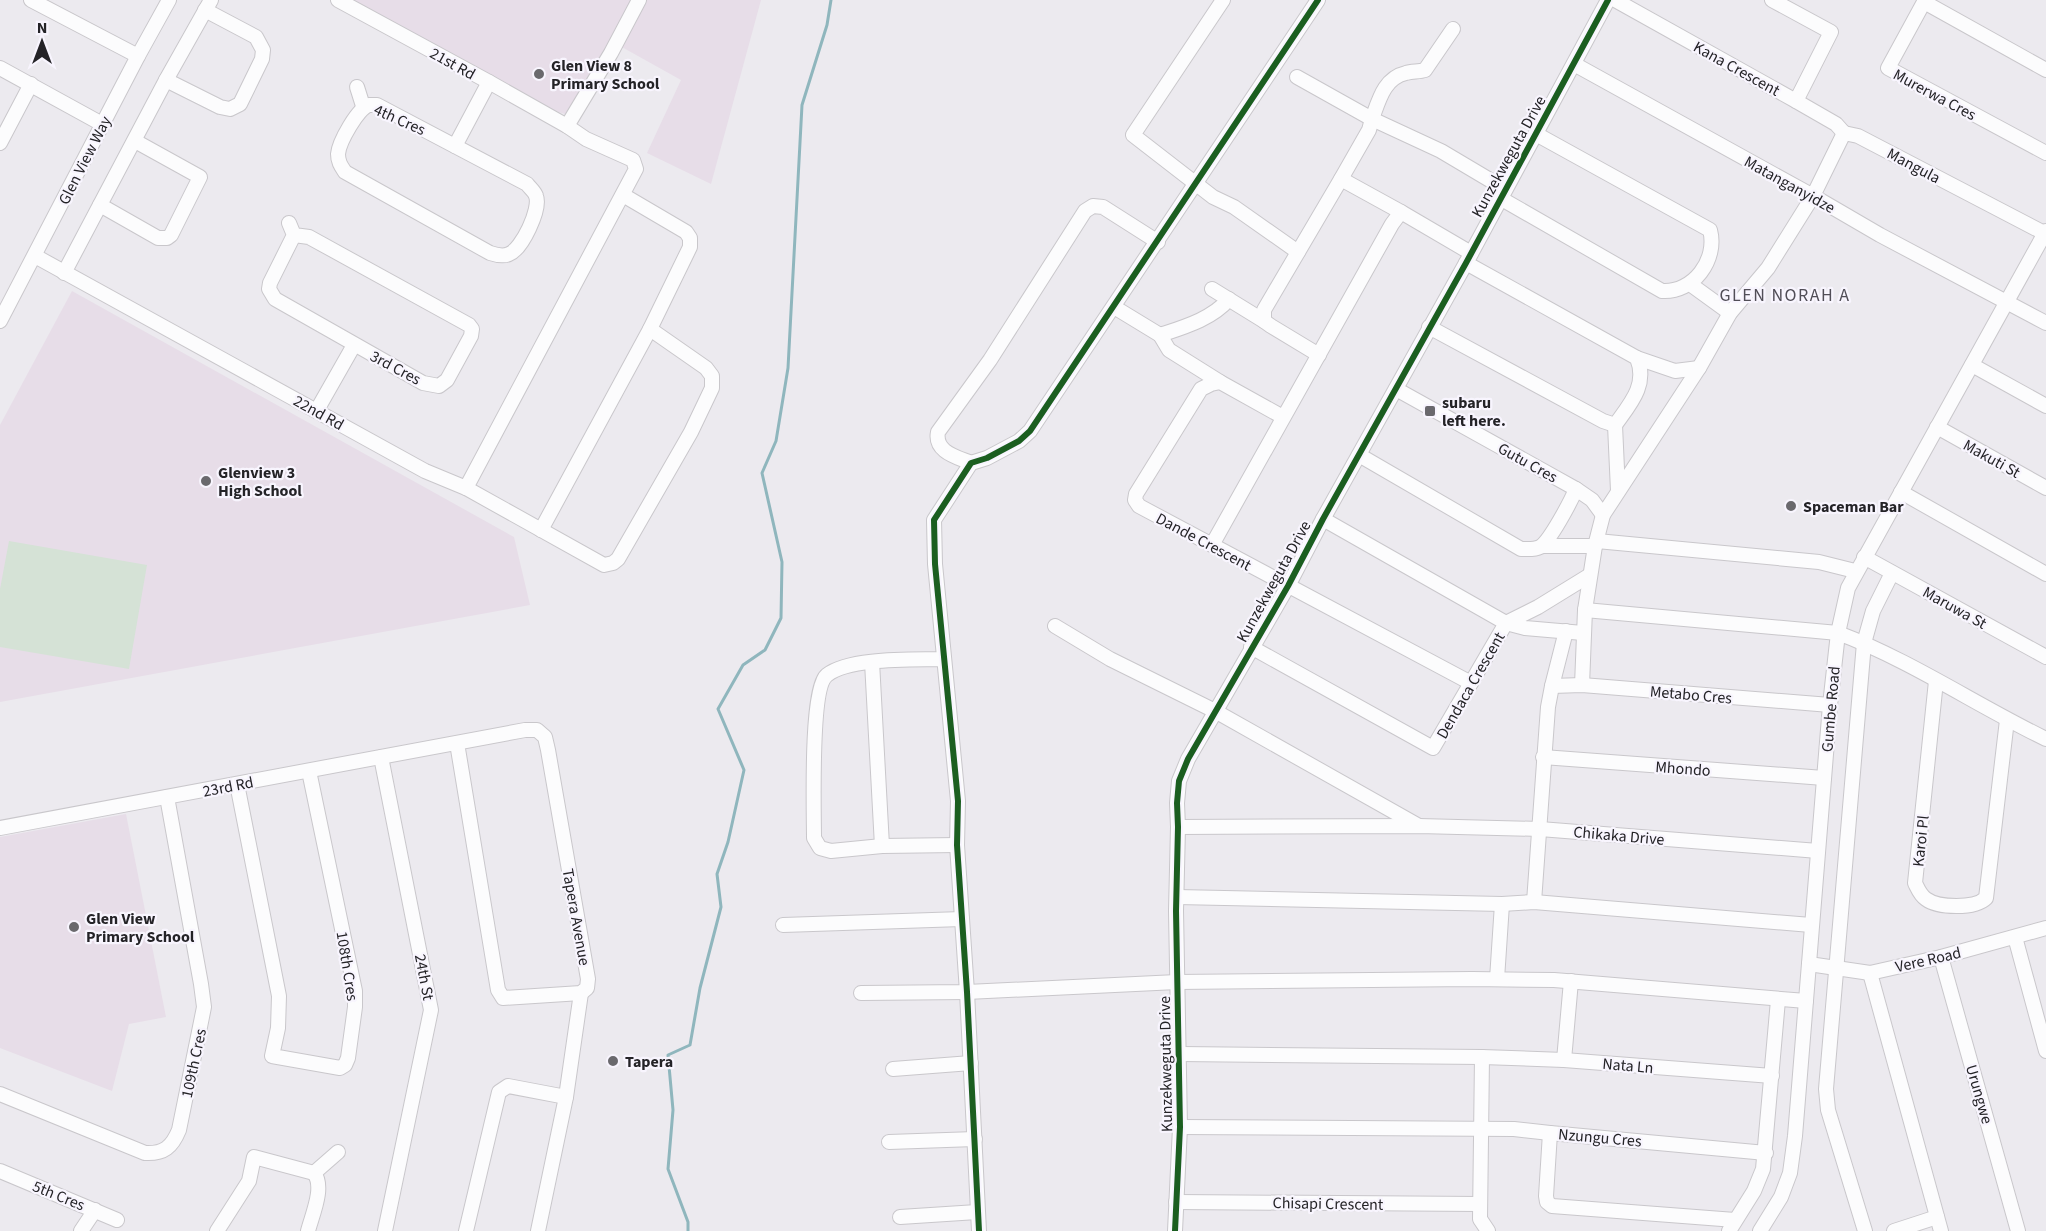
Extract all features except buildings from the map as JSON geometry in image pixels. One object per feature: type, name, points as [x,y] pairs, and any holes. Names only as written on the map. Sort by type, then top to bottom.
[{"type":"street","points":[[31,0],[138,56]]},
{"type":"street","name":"Glen View Way","points":[[0,321],[169,0]]},
{"type":"street","name":"21st Rd","points":[[338,0],[489,82],[586,139],[633,159],[636,169],[466,488]]},
{"type":"street","points":[[567,126],[611,53],[639,0]]},
{"type":"street","points":[[1223,0],[1133,135],[1195,185],[1233,207],[1298,252]]},
{"type":"street","points":[[979,1231],[968,992],[957,845],[958,801],[935,564],[934,520],[971,464],[1019,441],[1030,431],[1318,0]]},
{"type":"street","name":"Kunzekweguta Drive","points":[[1175,1231],[1180,1127],[1177,982],[1179,781],[1188,759],[1288,586],[1608,0]]},
{"type":"street","name":"Kana Crescent","points":[[1615,0],[1796,101],[1831,32],[1772,0]]},
{"type":"street","name":"Murerwa Cres","points":[[2046,70],[1924,2],[1888,68],[2046,153]]},
{"type":"street","points":[[64,273],[166,80],[208,5],[256,37],[264,50],[262,59],[240,104],[230,109],[220,107],[166,80]]},
{"type":"street","points":[[1264,321],[1264,310],[1369,130],[1384,88],[1393,78],[1404,73],[1425,70],[1453,29]]},
{"type":"street","name":"Matanganyidze","points":[[1574,64],[1880,235],[2046,323]]},
{"type":"street","points":[[0,68],[102,124]]},
{"type":"street","points":[[1297,77],[1372,118],[1441,151],[1503,193],[1662,291],[1673,292],[1689,284],[1705,267],[1711,251],[1710,230],[1536,134]]},
{"type":"street","points":[[455,146],[489,82]]},
{"type":"street","points":[[0,143],[31,84]]},
{"type":"street","points":[[357,87],[363,106]]},
{"type":"street","name":"Mangula","points":[[1796,101],[1836,124],[1844,133],[1858,136],[2046,233]]},
{"type":"street","name":"4th Cres","points":[[377,105],[527,184],[536,195],[538,207],[516,249],[509,254],[490,253],[345,172],[340,165],[339,149],[363,106],[377,105]]},
{"type":"street","points":[[1582,685],[1585,610],[1603,515],[1699,368],[1730,313],[1768,268],[1813,196],[1844,133]]},
{"type":"street","points":[[99,205],[158,238],[171,235],[200,177],[135,141]]},
{"type":"street","points":[[1341,179],[1401,212],[1468,258],[1637,358],[1675,371],[1699,368]]},
{"type":"street","points":[[541,530],[650,329],[690,247],[690,238],[686,232],[623,195]]},
{"type":"street","points":[[971,464],[941,450],[937,442],[938,432],[990,360],[1085,211],[1093,206],[1104,207],[1158,242]]},
{"type":"street","points":[[1212,545],[1392,224],[1401,212]]},
{"type":"street","name":"3rd Cres","points":[[292,229],[466,321],[472,329],[471,336],[447,380],[439,386],[423,383],[354,345],[275,299],[271,293],[270,283],[292,229]]},
{"type":"street","name":"Gumbe Road","points":[[1760,1231],[1781,1197],[1790,1173],[1795,1136],[1830,705],[1838,633],[1848,588],[2046,233]]},
{"type":"street","name":"22nd Rd","points":[[35,256],[425,471],[466,488],[604,565],[618,559],[691,432],[712,388],[712,376],[706,368],[650,329]]},
{"type":"street","points":[[1689,284],[1730,313]]},
{"type":"street","points":[[1212,289],[1319,355]]},
{"type":"street","points":[[1160,335],[1216,313],[1229,299]]},
{"type":"street","points":[[1114,307],[1160,335],[1169,350],[1283,417]]},
{"type":"street","points":[[1429,327],[1603,421],[1615,425]]},
{"type":"street","points":[[317,410],[354,345]]},
{"type":"street","points":[[1618,491],[1615,425],[1633,400],[1641,380],[1641,368],[1637,358]]},
{"type":"street","points":[[1972,365],[2046,406]]},
{"type":"street","name":"Dande Crescent","points":[[1220,382],[1201,389],[1136,494],[1135,501],[1139,506],[1471,683]]},
{"type":"street","name":"Gutu Cres","points":[[1396,389],[1576,489],[1570,503],[1543,546]]},
{"type":"street","name":"Makuti St","points":[[1938,427],[2046,488]]},
{"type":"street","points":[[1359,455],[1521,549],[1533,550],[1543,546],[1596,543],[1819,562],[1856,571]]},
{"type":"street","points":[[1576,489],[1592,500],[1603,515]]},
{"type":"street","points":[[1901,492],[2046,574]]},
{"type":"street","name":"Dendaca Crescent","points":[[1251,647],[1433,748],[1506,623],[1323,519]]},
{"type":"street","name":"Maruwa St","points":[[1864,557],[2046,657]]},
{"type":"street","points":[[1865,1231],[1828,1110],[1826,1089],[1864,643],[1873,611],[1892,573]]},
{"type":"street","points":[[1506,623],[1538,607],[1590,575]]},
{"type":"street","points":[[1585,610],[1838,633],[1864,643],[2046,739]]},
{"type":"street","points":[[1506,623],[1525,628],[1583,633]]},
{"type":"street","name":"Chikaka Drive","points":[[1055,626],[1110,659],[1215,711],[1419,826]]},
{"type":"street","points":[[1534,902],[1543,757],[1552,686],[1566,631]]},
{"type":"street","points":[[944,659],[872,662],[839,669],[825,676],[820,686],[814,741],[814,838],[820,848],[831,851],[882,846],[957,845]]},
{"type":"street","points":[[872,662],[882,846]]},
{"type":"street","name":"Karoi Pl","points":[[1936,681],[1915,883],[1919,892],[1928,901],[1961,907],[1981,903],[1986,898],[2007,720]]},
{"type":"street","name":"Metabo Cres","points":[[1552,686],[1582,685],[1830,705]]},
{"type":"street","name":"Tapera Avenue","points":[[457,743],[525,730],[537,730],[544,737],[588,979],[587,988],[581,993]]},
{"type":"street","points":[[457,743],[500,995],[503,998],[581,993],[566,1097],[538,1231]]},
{"type":"street","name":"23rd Rd","points":[[0,828],[457,743]]},
{"type":"street","name":"Mhondo","points":[[1543,757],[1824,778]]},
{"type":"street","name":"24th St","points":[[381,758],[431,1010],[385,1231]]},
{"type":"street","name":"108th Cres","points":[[237,784],[279,996],[278,1028],[272,1056],[340,1068],[345,1065],[348,1058],[355,991],[309,771]]},
{"type":"street","name":"109th Cres","points":[[0,1094],[145,1153],[165,1150],[174,1141],[204,1007],[167,797]]},
{"type":"street","name":"Chikaka Drive","points":[[1179,827],[1419,826],[1540,829],[1818,851]]},
{"type":"street","points":[[1177,897],[1502,904],[1534,902],[1811,925]]},
{"type":"street","points":[[1497,979],[1502,904]]},
{"type":"street","points":[[783,925],[962,920]]},
{"type":"street","name":"Vere Road","points":[[1809,964],[1870,973],[1941,957],[2046,928]]},
{"type":"street","points":[[2015,937],[2046,1051]]},
{"type":"street","name":"Urungwe","points":[[1941,957],[2018,1231]]},
{"type":"street","points":[[1870,973],[1941,1231]]},
{"type":"street","points":[[861,993],[968,992],[1177,982],[1497,979],[1571,981],[1806,1001]]},
{"type":"street","points":[[1564,1060],[1571,981]]},
{"type":"street","points":[[1732,1226],[1763,1169],[1778,1000]]},
{"type":"street","name":"Nata Ln","points":[[1180,1054],[1564,1060],[1772,1077]]},
{"type":"street","points":[[1482,1057],[1480,1219],[1486,1230]]},
{"type":"street","points":[[893,1069],[971,1064]]},
{"type":"street","points":[[466,1231],[499,1092],[508,1086],[566,1097]]},
{"type":"street","points":[[1180,1127],[1482,1131],[1514,1129],[1550,1132]]},
{"type":"street","name":"Nzungu Cres","points":[[1732,1226],[1552,1206],[1547,1202],[1546,1196],[1550,1132],[1766,1153]]},
{"type":"street","points":[[890,1142],[975,1139]]},
{"type":"street","points":[[314,1173],[338,1152]]},
{"type":"street","points":[[217,1231],[249,1181],[254,1157],[314,1173],[318,1179],[319,1188],[308,1231]]},
{"type":"street","name":"5th Cres","points":[[0,1171],[95,1210],[81,1231]]},
{"type":"street","name":"Chisapi Crescent","points":[[1176,1202],[1480,1204]]},
{"type":"street","points":[[95,1210],[117,1220]]},
{"type":"street","points":[[900,1217],[977,1212]]},
{"type":"street","points":[[1894,1231],[1937,1217]]},
{"type":"shaded area","name":"Glen View 8 Primary School","points":[[347,0],[631,0],[614,38],[565,114],[555,111]]},
{"type":"shaded area","name":"Glen View 8 Primary School","points":[[646,0],[761,0],[711,184],[647,153],[681,80],[620,46]]},
{"type":"shaded area","name":"Glenview 3 High School","points":[[72,291],[514,537],[530,605],[0,702],[0,425]]},
{"type":"shaded area","points":[[9,541],[147,565],[129,669],[0,647],[0,589]]},
{"type":"shaded area","name":"Glen View Primary School","points":[[126,814],[166,1017],[129,1024],[112,1091],[0,1048],[0,837]]},
{"type":"waterway","points":[[688,1231],[688,1222],[668,1169],[673,1110],[668,1055],[690,1045],[700,988],[721,907],[717,874],[728,842],[744,770],[718,709],[743,665],[765,650],[781,618],[782,562],[762,473],[776,441],[788,368],[802,105],[827,25],[831,0]]},
{"type":"cycle path","points":[[979,1231],[957,845],[958,801],[935,564],[934,520],[971,463],[987,458],[1019,441],[1030,431],[1318,0]]},
{"type":"cycle path","points":[[1175,1231],[1180,1127],[1176,911],[1179,781],[1188,759],[1288,586],[1608,0]]},
{"type":"place","name":"Glen View 8 Primary School","points":[[539,74]]},
{"type":"place","name":"subaru left here.","points":[[1430,411]]},
{"type":"place","name":"Glenview 3 High School","points":[[206,481]]},
{"type":"place","name":"Spaceman Bar","points":[[1791,506]]},
{"type":"place","name":"Glen View Primary School","points":[[74,927]]},
{"type":"place","name":"Tapera","points":[[613,1061]]},
{"type":"district","name":"GLEN NORAH A","points":[[1785,295]]}]
